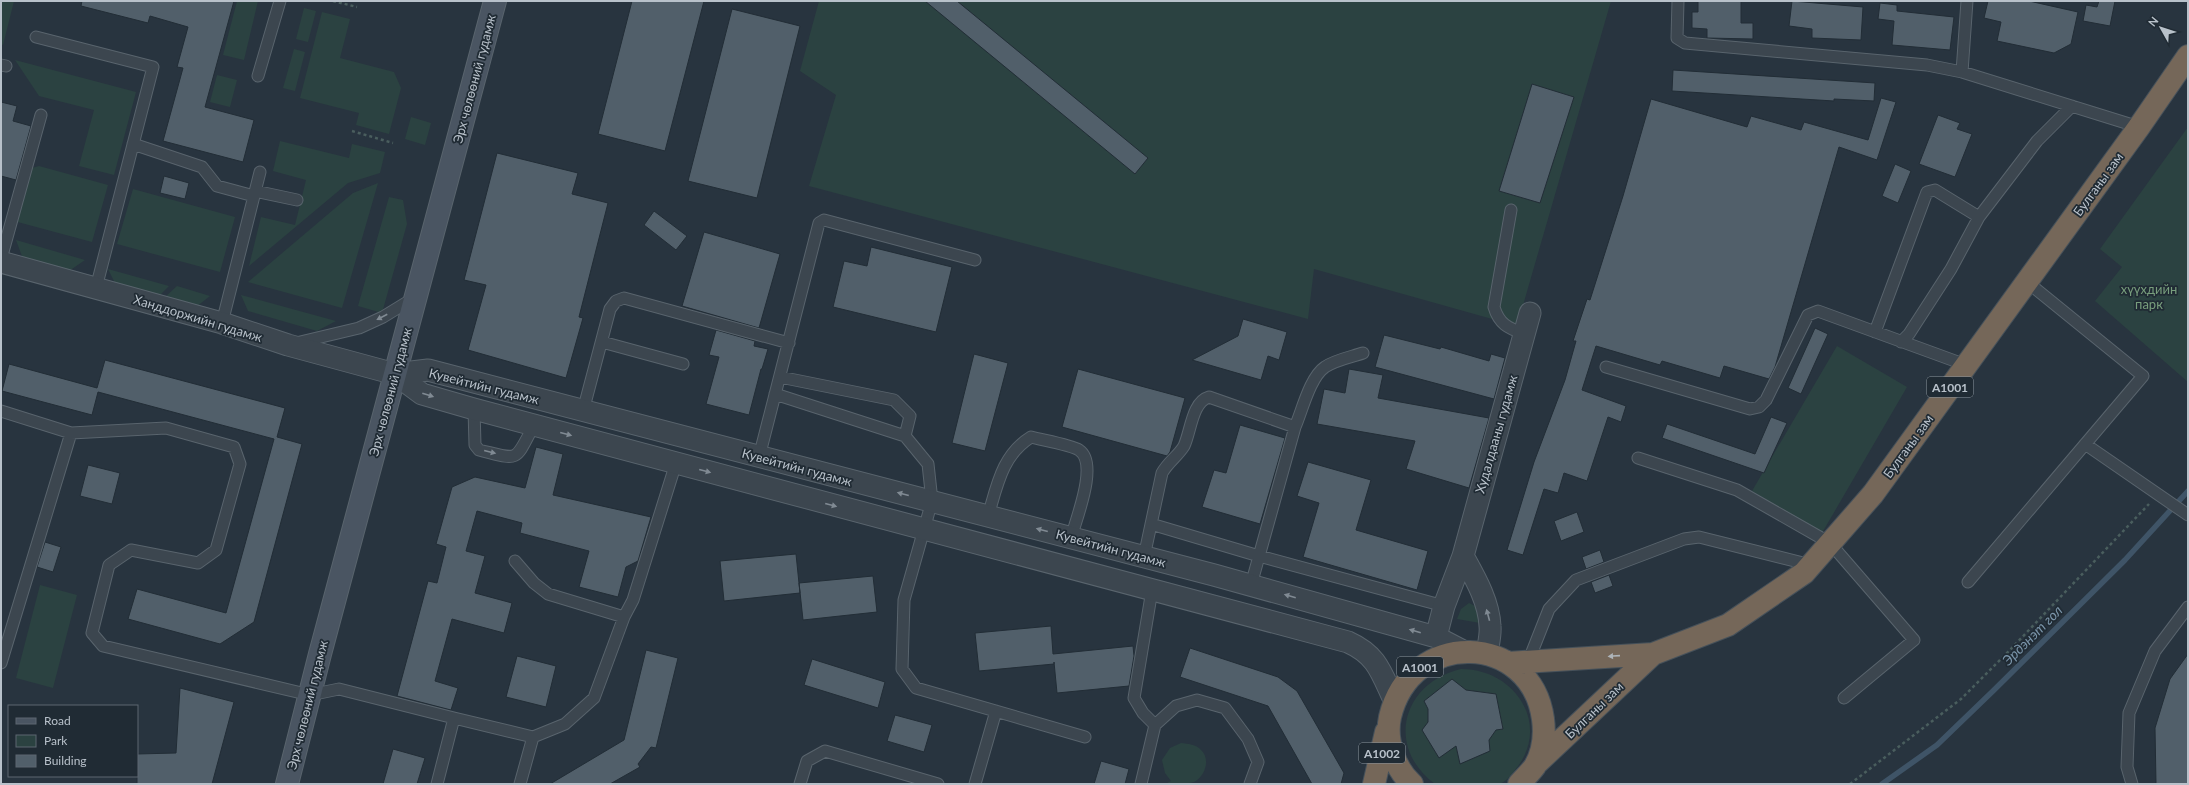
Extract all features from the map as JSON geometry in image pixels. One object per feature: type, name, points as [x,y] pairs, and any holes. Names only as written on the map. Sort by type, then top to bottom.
[{"type":"highway","name":"Булганы зам","points":[[1518,662],[1653,654],[1728,625],[1804,573],[1873,494],[2139,127],[2188,56]]},
{"type":"highway","name":"A1001","points":[[1412,784],[1396,762],[1390,742],[1389,721],[1394,700],[1405,681],[1422,666],[1442,655],[1464,651],[1487,654],[1518,662],[1523,675],[1534,691],[1542,709],[1544,728],[1542,747],[1535,766],[1519,784]]},
{"type":"highway","name":"Булганы зам","points":[[1535,766],[1653,654]]},
{"type":"highway","name":"A1002","points":[[1374,784],[1389,721]]},
{"type":"main road","name":"Эрх чөлөөний гудамж","points":[[287,784],[495,1]]},
{"type":"street","name":"Ханддоржийн гудамж","points":[[1,260],[222,323],[288,345],[395,374]]},
{"type":"street","name":"Худалдааны гудамж","points":[[1436,637],[1444,606],[1463,556],[1530,313]]},
{"type":"street","name":"Кувейтийн гудамж","points":[[395,374],[428,370],[1251,585],[1436,637],[1464,651]]},
{"type":"street","name":"Кувейтийн гудамж","points":[[395,374],[422,394],[474,409],[1348,642],[1364,649],[1378,664],[1394,700]]},
{"type":"street","points":[[1463,556],[1478,584],[1488,615],[1490,633],[1487,654]]},
{"type":"lane","points":[[258,76],[280,1]]},
{"type":"lane","points":[[1678,1],[1677,38],[1685,43],[1927,65],[1962,72],[2139,127]]},
{"type":"lane","points":[[1962,72],[1967,1]]},
{"type":"lane","points":[[36,37],[153,67],[96,288]]},
{"type":"lane","points":[[1901,342],[1909,334],[1951,269],[1979,217],[2038,141],[2072,106]]},
{"type":"lane","points":[[1,260],[41,115]]},
{"type":"lane","points":[[133,144],[202,167],[217,186],[254,194],[297,200]]},
{"type":"lane","points":[[222,323],[260,172]]},
{"type":"lane","points":[[1875,332],[1927,192],[1935,190],[1979,217]]},
{"type":"lane","points":[[1512,210],[1494,307],[1497,318],[1506,327],[1524,334]]},
{"type":"lane","points":[[759,457],[819,223],[824,220],[975,260]]},
{"type":"lane","points":[[1968,582],[2143,376],[2026,281]]},
{"type":"lane","points":[[288,345],[359,328],[383,317],[416,297]]},
{"type":"lane","points":[[583,411],[610,310],[616,301],[624,298],[789,342]]},
{"type":"lane","points":[[1606,367],[1750,408],[1759,407],[1766,400],[1808,315],[1818,311],[1966,365]]},
{"type":"lane","points":[[602,342],[683,364]]},
{"type":"lane","points":[[1251,585],[1295,428],[1315,379],[1320,371],[1326,366],[1363,353]]},
{"type":"lane","points":[[780,377],[894,400],[910,416],[905,436]]},
{"type":"lane","points":[[776,394],[905,436],[928,464],[932,502],[904,600],[902,669],[916,688],[1085,737]]},
{"type":"lane","points":[[1144,557],[1162,473],[1168,463],[1178,454],[1184,445],[1198,405],[1202,399],[1209,397],[1295,428]]},
{"type":"lane","points":[[474,409],[475,445],[479,450],[511,458],[518,455],[534,425]]},
{"type":"lane","points":[[1,410],[71,432],[166,428],[234,447],[240,464],[216,550],[198,563],[131,550],[109,565],[92,633],[104,646],[310,695],[339,689],[533,737],[565,724],[594,698],[624,618],[633,600],[676,463]]},
{"type":"lane","points":[[1,663],[71,432]]},
{"type":"lane","points":[[988,516],[1002,469],[1019,445],[1031,437],[1079,450],[1087,459],[1089,473],[1071,538]]},
{"type":"lane","points":[[2085,444],[2188,515]]},
{"type":"lane","points":[[1638,458],[1737,490],[1830,543],[1914,640],[1844,698]]},
{"type":"lane","points":[[1151,524],[1259,556],[1444,606]]},
{"type":"lane","points":[[1518,662],[1549,609],[1567,587],[1576,580],[1684,539],[1699,537],[1811,565]]},
{"type":"lane","points":[[515,560],[534,583],[548,594],[624,618]]},
{"type":"lane","points":[[1152,590],[1134,698],[1143,713],[1155,725]]},
{"type":"lane","points":[[2132,784],[2127,767],[2129,713],[2155,651],[2188,606]]},
{"type":"lane","points":[[1141,784],[1155,725],[1176,706],[1197,700],[1225,708],[1248,739],[1258,762],[1250,784]]},
{"type":"lane","points":[[975,784],[996,711]]},
{"type":"lane","points":[[437,784],[454,718]]},
{"type":"lane","points":[[520,784],[533,737]]},
{"type":"lane","points":[[800,784],[807,761],[825,751],[938,784]]},
{"type":"path","points":[[333,1],[357,7]]},
{"type":"path","points":[[352,131],[393,143]]},
{"type":"path","points":[[1850,784],[1961,699],[2008,652],[2157,495]]},
{"type":"green space","points":[[1,1],[14,1],[3,45],[1,44]]},
{"type":"green space","points":[[237,1],[258,1],[244,60],[223,55]]},
{"type":"green space","points":[[819,1],[1611,1],[1517,326],[1314,269],[1308,319],[809,186],[836,95],[800,71]]},
{"type":"green space","points":[[304,8],[316,11],[308,42],[296,39]]},
{"type":"green space","points":[[322,12],[350,19],[340,58],[394,72],[401,88],[389,134],[356,125],[359,113],[300,98]]},
{"type":"green space","points":[[294,49],[305,52],[295,91],[283,88]]},
{"type":"green space","points":[[15,60],[136,92],[114,175],[79,166],[94,110],[39,96]]},
{"type":"green space","points":[[217,75],[237,80],[230,107],[210,102]]},
{"type":"green space","points":[[411,117],[431,123],[425,145],[405,139]]},
{"type":"green space","name":"хүүхдийн парк","points":[[2188,127],[2188,382],[2095,301],[2122,267],[2100,249]]},
{"type":"green space","points":[[280,141],[349,158],[352,144],[385,152],[380,173],[348,183],[249,266],[261,217],[295,225],[306,180],[273,171]]},
{"type":"green space","points":[[39,166],[108,185],[92,242],[14,221],[29,169]]},
{"type":"green space","points":[[378,183],[342,308],[248,282],[353,193]]},
{"type":"green space","points":[[133,189],[235,217],[220,272],[117,244]]},
{"type":"green space","points":[[389,197],[403,200],[407,224],[382,313],[358,306]]},
{"type":"green space","points":[[16,240],[85,260],[69,271],[23,259]]},
{"type":"green space","points":[[108,269],[169,286],[158,297],[116,285]]},
{"type":"green space","points":[[177,286],[210,296],[196,307],[164,298]]},
{"type":"green space","points":[[241,295],[336,321],[317,331],[248,311]]},
{"type":"green space","points":[[1837,346],[1907,387],[1822,533],[1752,491]]},
{"type":"green space","points":[[40,585],[77,595],[53,688],[16,678]]},
{"type":"green space","points":[[1469,603],[1477,607],[1480,623],[1457,619],[1461,609]]},
{"type":"green space","points":[[1461,669],[1481,672],[1498,679],[1512,689],[1522,703],[1529,719],[1530,736],[1526,753],[1510,776],[1504,782],[1499,784],[1435,784],[1419,769],[1410,752],[1406,735],[1407,718],[1414,702],[1425,688],[1441,676]]},
{"type":"green space","points":[[1181,743],[1192,745],[1201,750],[1206,758],[1204,772],[1198,780],[1191,783],[1165,784],[1171,781],[1165,773],[1162,760],[1170,748]]},
{"type":"building","points":[[82,1],[234,1],[205,107],[254,120],[243,162],[163,141],[183,68],[177,67],[188,27],[150,16],[148,23],[81,6]]},
{"type":"building","points":[[632,1],[704,1],[665,151],[598,134]]},
{"type":"building","points":[[925,1],[957,1],[1148,158],[1135,174]]},
{"type":"building","points":[[1698,1],[1741,1],[1741,23],[1753,23],[1753,39],[1707,38],[1707,29],[1692,28],[1692,12],[1698,12]]},
{"type":"building","points":[[1792,1],[1863,7],[1861,40],[1812,38],[1812,29],[1789,26]]},
{"type":"building","points":[[1988,1],[2029,1],[2078,12],[2071,44],[2054,53],[1997,41],[2001,22],[1984,18]]},
{"type":"building","points":[[2099,1],[2115,1],[2110,26],[2083,21],[2086,5],[2097,7]]},
{"type":"building","points":[[1880,3],[1897,5],[1897,11],[1954,17],[1950,50],[1892,45],[1894,21],[1878,19]]},
{"type":"building","points":[[732,9],[800,26],[757,198],[688,181]]},
{"type":"building","points":[[1673,70],[1875,83],[1874,101],[1834,99],[1834,101],[1672,91]]},
{"type":"building","points":[[1532,84],[1574,97],[1540,203],[1499,191]]},
{"type":"building","points":[[1881,98],[1896,102],[1877,160],[1839,147],[1775,367],[1769,379],[1724,366],[1720,378],[1662,361],[1660,365],[1596,346],[1582,390],[1626,406],[1621,422],[1608,417],[1587,481],[1564,473],[1558,493],[1544,489],[1523,555],[1507,550],[1534,462],[1565,380],[1576,341],[1573,341],[1587,299],[1590,300],[1623,196],[1651,99],[1747,127],[1751,116],[1801,130],[1804,122],[1868,140]]},
{"type":"building","points":[[1,102],[17,106],[13,121],[31,126],[16,180],[1,176]]},
{"type":"building","points":[[1938,115],[1960,123],[1957,129],[1972,134],[1955,177],[1919,164]]},
{"type":"building","points":[[497,153],[578,173],[572,194],[608,203],[579,317],[583,318],[566,378],[468,350],[486,285],[464,280]]},
{"type":"building","points":[[1895,164],[1911,171],[1898,203],[1882,196]]},
{"type":"building","points":[[164,176],[189,183],[185,199],[160,193]]},
{"type":"building","points":[[654,211],[687,236],[676,250],[644,225]]},
{"type":"building","points":[[704,232],[780,254],[759,328],[682,306]]},
{"type":"building","points":[[871,247],[952,267],[936,332],[833,307],[844,261],[867,266]]},
{"type":"building","points":[[1243,319],[1287,332],[1279,360],[1268,356],[1261,380],[1192,360],[1238,336]]},
{"type":"building","points":[[1815,328],[1828,334],[1801,394],[1788,388]]},
{"type":"building","points":[[716,330],[755,341],[754,346],[768,349],[749,415],[706,404],[719,357],[709,355]]},
{"type":"building","points":[[1384,335],[1440,349],[1441,347],[1489,361],[1491,354],[1505,358],[1494,399],[1375,367]]},
{"type":"building","points":[[974,354],[1008,363],[985,451],[952,443]]},
{"type":"building","points":[[105,360],[285,408],[277,437],[302,444],[254,622],[220,644],[128,619],[137,589],[226,613],[274,439],[98,392],[92,415],[2,391],[9,364],[97,388]]},
{"type":"building","points":[[1078,369],[1185,398],[1170,452],[1167,456],[1062,427]]},
{"type":"building","points":[[1349,369],[1383,375],[1378,398],[1489,418],[1469,488],[1406,469],[1415,441],[1317,424],[1324,389],[1345,393]]},
{"type":"building","points":[[1771,417],[1787,423],[1764,473],[1662,438],[1667,424],[1755,454]]},
{"type":"building","points":[[1240,425],[1285,438],[1260,524],[1202,507],[1214,470],[1226,473]]},
{"type":"building","points":[[536,447],[563,454],[553,495],[651,517],[638,561],[626,567],[618,597],[579,587],[589,551],[520,533],[522,523],[477,511],[466,551],[485,556],[475,593],[512,603],[504,633],[452,619],[435,681],[458,688],[451,710],[397,696],[428,581],[437,583],[446,547],[436,544],[452,487],[475,477],[525,488]]},
{"type":"building","points":[[1308,462],[1371,480],[1356,530],[1428,551],[1417,590],[1303,557],[1319,503],[1297,496]]},
{"type":"building","points":[[88,465],[120,473],[112,504],[80,496]]},
{"type":"building","points":[[1577,512],[1584,532],[1561,541],[1554,521]]},
{"type":"building","points":[[45,542],[61,547],[53,572],[37,567]]},
{"type":"building","points":[[1600,550],[1604,562],[1586,569],[1582,557]]},
{"type":"building","points":[[796,554],[800,593],[724,601],[720,561]]},
{"type":"building","points":[[1609,575],[1613,586],[1595,593],[1591,582]]},
{"type":"building","points":[[873,576],[877,612],[803,620],[799,583]]},
{"type":"building","points":[[1051,626],[1053,654],[1133,646],[1134,656],[1129,686],[1057,693],[1054,662],[1054,664],[979,671],[975,633]]},
{"type":"building","points":[[1190,648],[1278,677],[1297,691],[1344,773],[1341,784],[1312,784],[1268,706],[1180,677]]},
{"type":"building","points":[[646,650],[678,658],[656,748],[651,747],[638,764],[640,767],[610,784],[550,784],[624,740]]},
{"type":"building","points":[[2188,654],[2188,784],[2156,784],[2155,728],[2170,679]]},
{"type":"building","points":[[517,656],[556,666],[546,707],[506,697]]},
{"type":"building","points":[[812,659],[885,682],[878,708],[804,685]]},
{"type":"building","points":[[1452,679],[1466,690],[1496,694],[1503,729],[1496,730],[1489,740],[1490,751],[1460,764],[1456,746],[1439,758],[1422,730],[1428,722],[1428,709],[1424,701]]},
{"type":"building","points":[[180,688],[234,702],[212,784],[137,784],[138,754],[176,753]]},
{"type":"building","points":[[895,715],[932,725],[924,752],[887,741]]},
{"type":"building","points":[[393,749],[425,758],[417,784],[383,784]]},
{"type":"building","points":[[1101,761],[1129,769],[1125,784],[1094,784]]},
{"type":"waterway","name":"Эрдэнэт гол","points":[[1882,784],[1937,745],[2125,560],[2188,491]]}]
